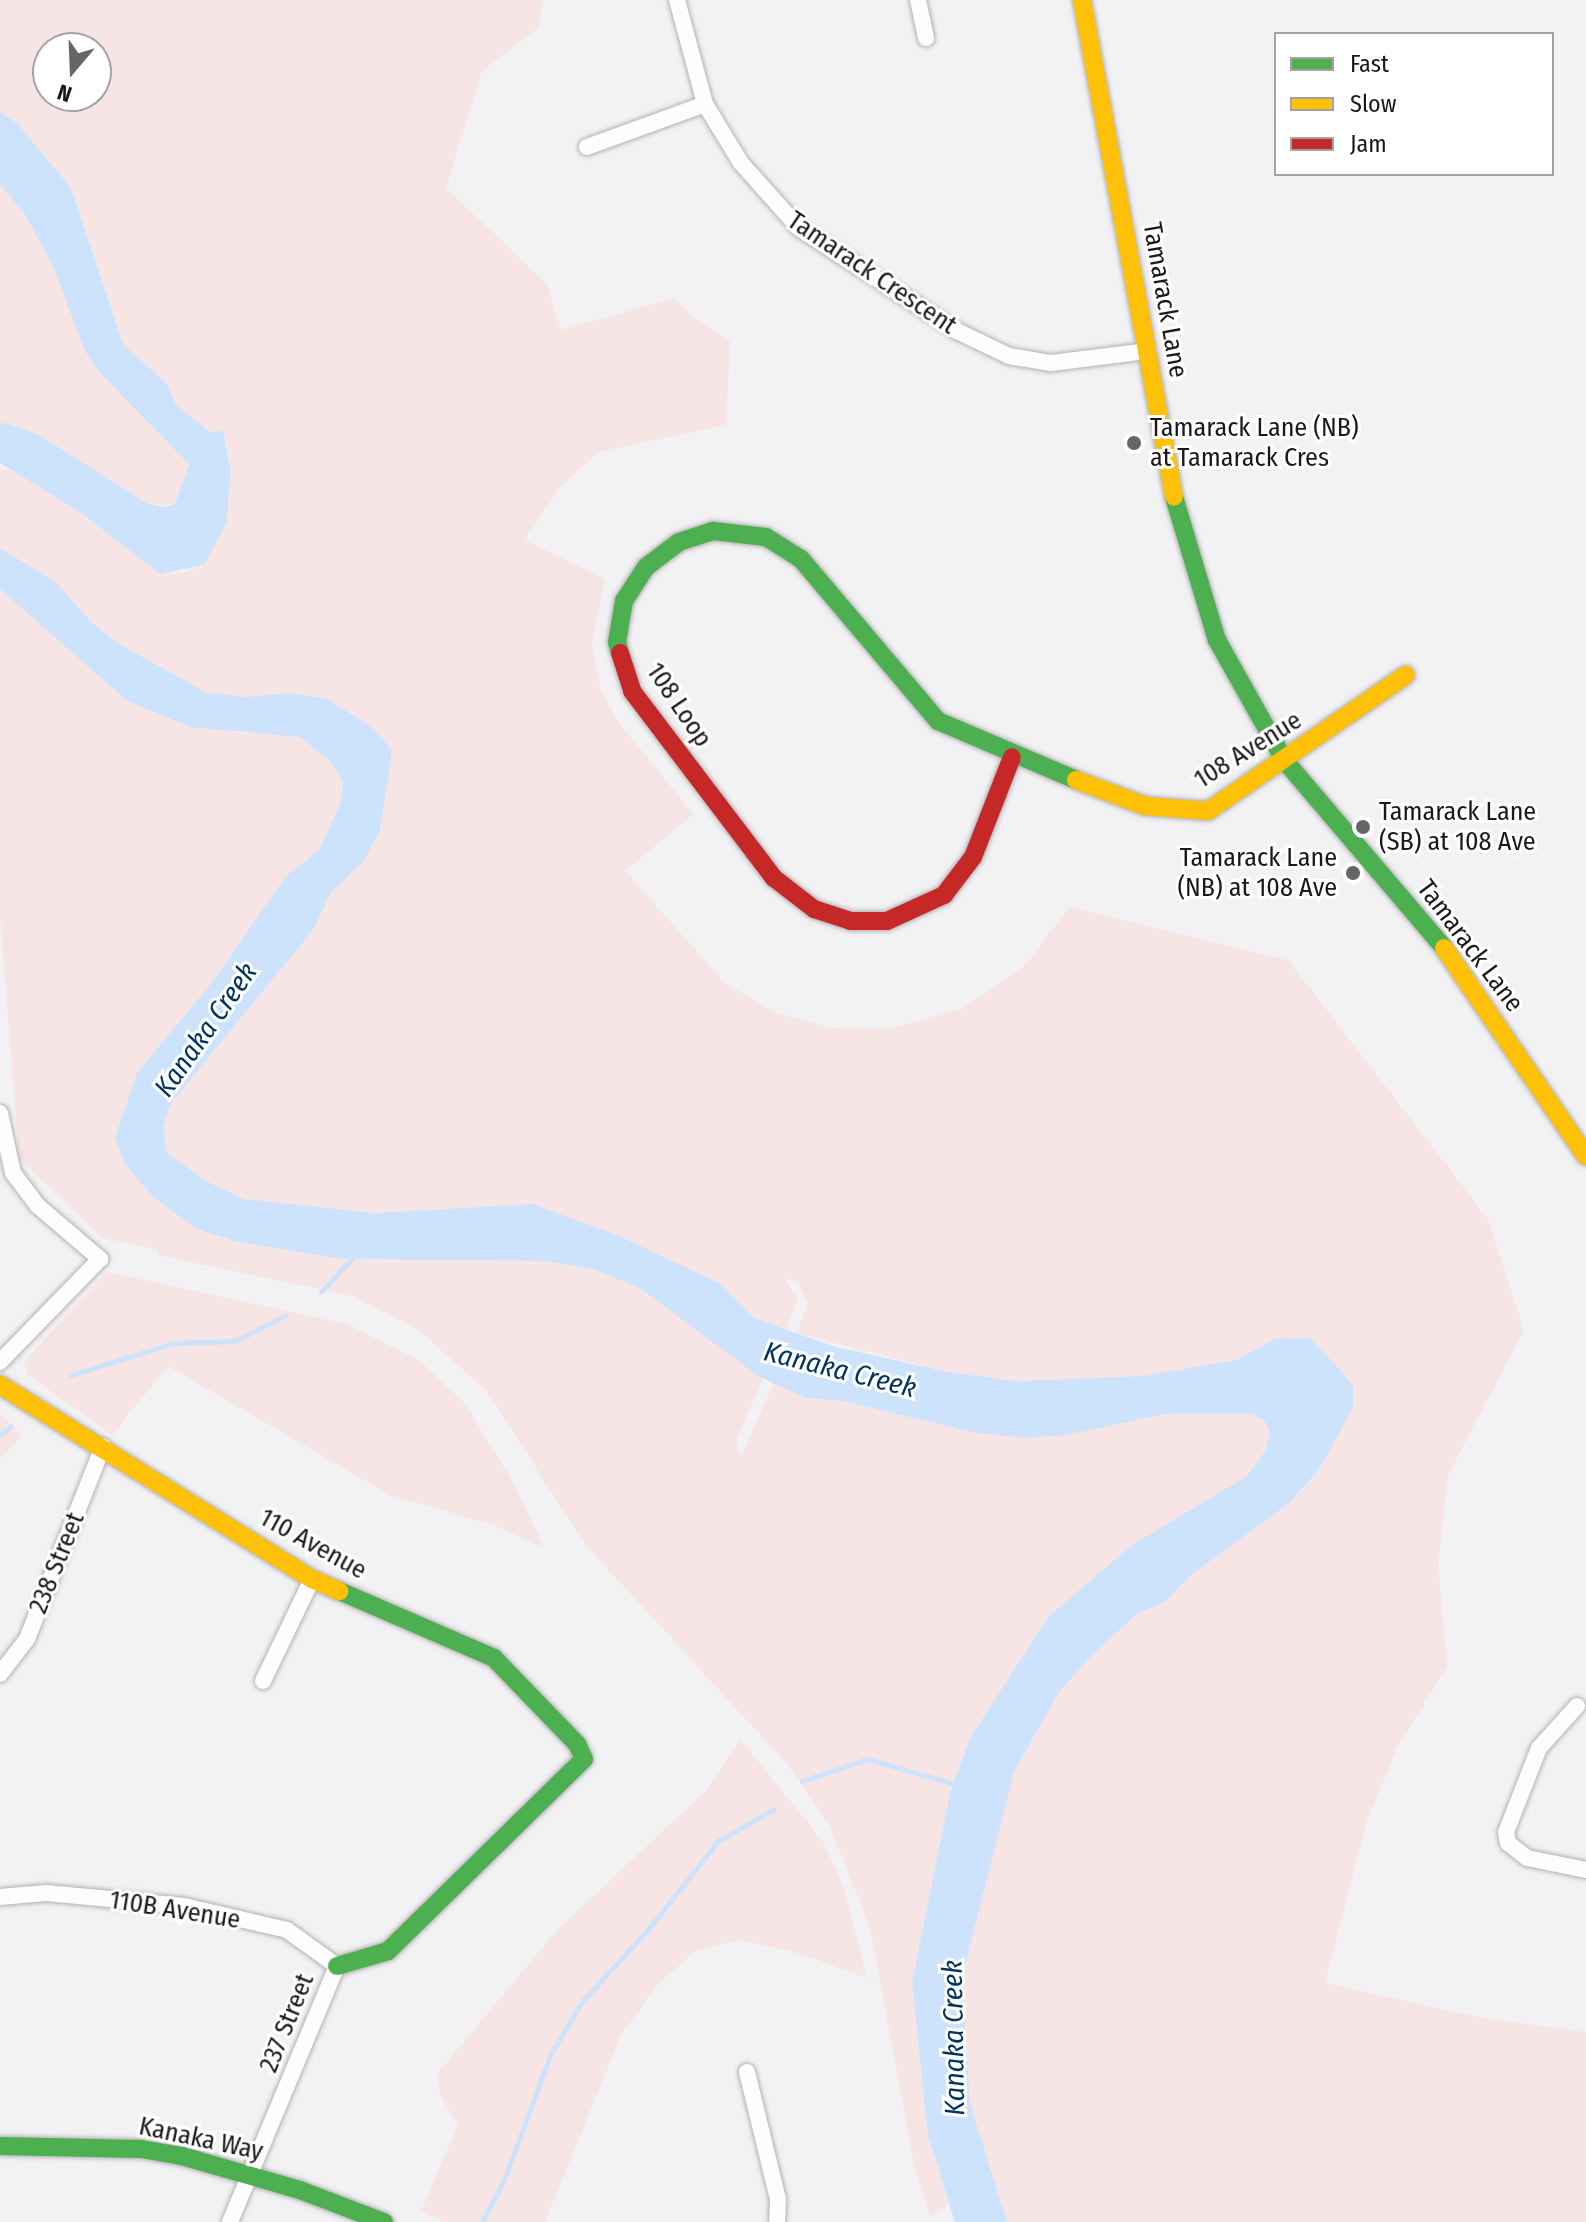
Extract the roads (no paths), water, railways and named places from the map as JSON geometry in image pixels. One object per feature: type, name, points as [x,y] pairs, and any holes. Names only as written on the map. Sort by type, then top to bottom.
[{"type":"street","name":"Tamarack Crescent","points":[[677,0],[705,104],[741,163],[799,228],[983,346],[1041,363],[1148,351]]},
{"type":"street","points":[[918,0],[926,38]]},
{"type":"street","name":"Tamarack Lane","points":[[1082,0],[1195,580],[1230,669],[1285,761],[1440,943],[1586,1156]]},
{"type":"street","points":[[587,147],[705,104]]},
{"type":"street","name":"108 Loop","points":[[713,531],[766,537],[801,559],[938,721],[1012,757],[973,857],[944,895],[887,921],[850,921],[814,909],[774,878],[627,683],[617,642],[624,601],[656,556],[679,542],[713,531]]},
{"type":"street","name":"108 Avenue","points":[[1012,757],[1145,806],[1176,811],[1208,811],[1406,675]]},
{"type":"street","points":[[0,1113],[13,1173],[38,1206],[100,1259],[0,1362]]},
{"type":"street","name":"110 Avenue","points":[[0,1385],[103,1446],[312,1579],[494,1658],[577,1744],[584,1759]]},
{"type":"street","name":"238 Street","points":[[0,1674],[27,1639],[103,1446]]},
{"type":"street","points":[[263,1681],[312,1579]]},
{"type":"street","points":[[1580,1704],[1539,1748],[1506,1832],[1508,1843],[1527,1858],[1586,1870]]},
{"type":"street","name":"237 Street","points":[[230,2222],[254,2176],[337,1966],[388,1951],[584,1759]]},
{"type":"street","name":"110B Avenue","points":[[0,1897],[46,1893],[184,1906],[287,1930],[337,1966]]},
{"type":"street","points":[[747,2072],[778,2199],[777,2222]]},
{"type":"street","name":"Kanaka Way","points":[[0,2146],[141,2149],[254,2176],[384,2222]]},
{"type":"water","points":[[0,112],[17,123],[71,188],[123,344],[167,384],[176,405],[212,433],[223,430],[231,471],[226,524],[204,565],[160,574],[80,512],[0,463],[0,423],[39,435],[150,505],[165,507],[175,504],[189,464],[98,371],[84,349],[54,269],[25,214],[0,185]]},
{"type":"water","name":"Kanaka Creek","points":[[0,548],[57,583],[91,622],[119,644],[205,692],[246,697],[291,693],[327,699],[372,727],[392,750],[380,831],[363,862],[331,892],[313,930],[171,1103],[163,1128],[167,1153],[206,1181],[244,1199],[374,1213],[533,1204],[617,1235],[721,1284],[754,1318],[832,1346],[948,1372],[1015,1381],[1143,1376],[1237,1360],[1274,1339],[1311,1338],[1353,1385],[1353,1408],[1318,1471],[1289,1503],[1191,1575],[1166,1601],[1137,1614],[1094,1653],[1059,1692],[1014,1771],[962,1978],[970,2103],[1007,2222],[955,2222],[928,2136],[912,1982],[950,1793],[970,1738],[1049,1616],[1132,1545],[1247,1476],[1266,1450],[1270,1432],[1264,1420],[1252,1414],[1164,1414],[1066,1435],[1024,1438],[972,1432],[843,1401],[805,1398],[758,1376],[641,1289],[596,1270],[547,1261],[340,1259],[234,1241],[197,1229],[153,1197],[124,1163],[115,1137],[137,1073],[213,981],[286,876],[319,850],[340,804],[343,783],[330,761],[300,737],[190,727],[126,700],[0,589]]},
{"type":"waterway","points":[[321,1292],[355,1255]]},
{"type":"waterway","points":[[71,1375],[174,1343],[235,1341],[286,1315]]},
{"type":"waterway","points":[[0,1435],[11,1426]]},
{"type":"waterway","points":[[802,1781],[867,1759],[958,1785]]},
{"type":"waterway","points":[[482,2222],[504,2180],[551,2053],[581,2003],[650,1927],[718,1841],[774,1809]]},
{"type":"place","name":"Tamarack Lane (NB) at Tamarack Cres","points":[[1134,443]]},
{"type":"place","name":"Tamarack Lane (SB) at 108 Ave","points":[[1363,827]]},
{"type":"place","name":"Tamarack Lane (NB) at 108 Ave","points":[[1353,873]]}]
